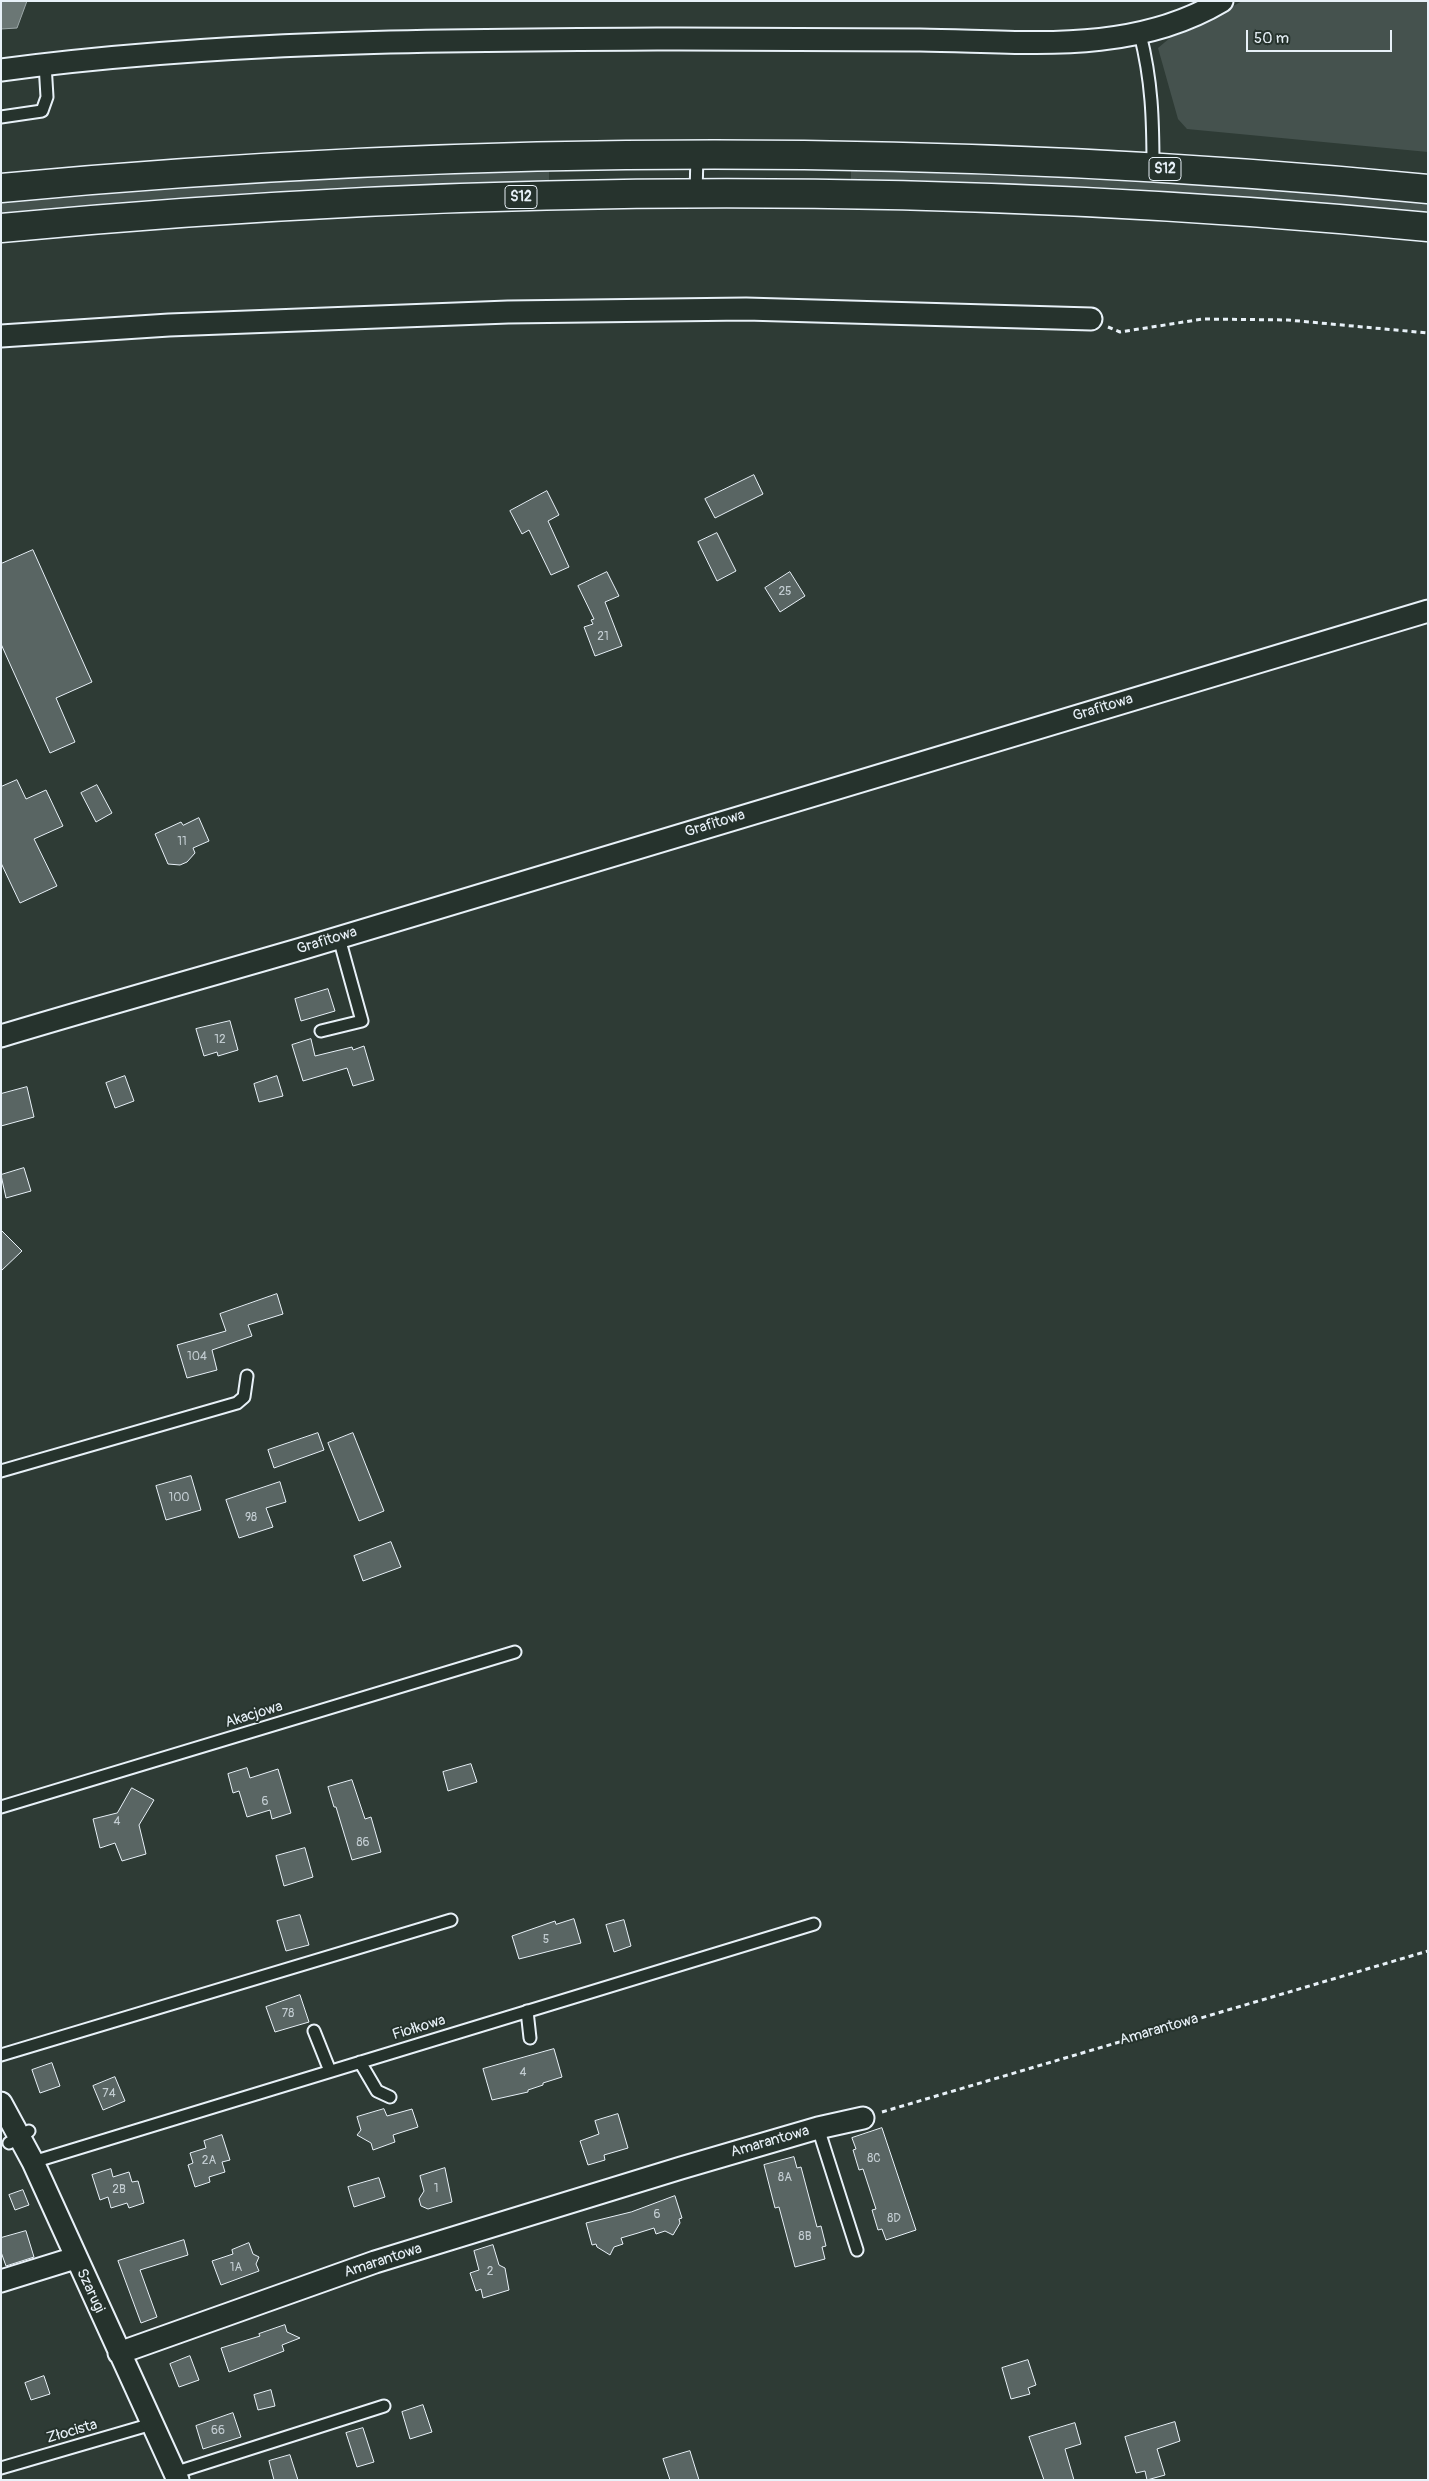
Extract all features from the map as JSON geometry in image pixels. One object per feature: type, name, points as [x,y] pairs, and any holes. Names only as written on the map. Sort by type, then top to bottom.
[{"type":"highway","name":"S12","points":[[1,188],[130,177],[333,164],[696,156],[912,158],[1152,168],[1428,189]]},
{"type":"highway","name":"S12","points":[[1,228],[212,211],[324,205],[538,197],[696,195],[875,196],[1138,205],[1428,228]]},
{"type":"street","points":[[1,70],[45,64],[288,45],[396,40],[801,39],[1086,41],[1140,34],[1177,23],[1222,1]]},
{"type":"street","points":[[1,336],[169,326],[508,312],[746,309],[1091,320]]},
{"type":"street","name":"Grafitowa","points":[[1,1036],[339,938],[1428,611]]},
{"type":"street","name":"Szarugi","points":[[1,2103],[33,2162],[75,2258],[176,2476]]},
{"type":"street","name":"Amarantowa","points":[[119,2353],[375,2262],[818,2128],[862,2118]]},
{"type":"street","points":[[1,2281],[75,2258]]},
{"type":"lane","points":[[1140,34],[1148,68],[1153,111],[1152,168]]},
{"type":"lane","points":[[1,117],[42,111],[47,97],[45,64]]},
{"type":"lane","points":[[696,156],[696,195]]},
{"type":"lane","points":[[321,1031],[362,1021],[339,938]]},
{"type":"lane","points":[[1,1471],[237,1403],[244,1397],[247,1376]]},
{"type":"lane","name":"Akacjowa","points":[[1,1807],[515,1652]]},
{"type":"lane","points":[[1,2054],[451,1920]]},
{"type":"lane","name":"Fiołkowa","points":[[33,2162],[814,1924]]},
{"type":"lane","points":[[527,2011],[530,2038]]},
{"type":"lane","points":[[314,2031],[330,2071]]},
{"type":"lane","points":[[360,2062],[377,2091],[390,2097]]},
{"type":"lane","points":[[818,2128],[857,2250]]},
{"type":"lane","points":[[176,2476],[384,2406]]},
{"type":"lane","name":"Złocista","points":[[1,2468],[152,2424]]},
{"type":"path","points":[[1091,320],[1120,332],[1203,319],[1288,320],[1428,333]]},
{"type":"path","name":"Amarantowa","points":[[862,2118],[1428,1951]]},
{"type":"shaded area","points":[[1,1],[27,1],[17,28],[1,29]]},
{"type":"shaded area","points":[[1242,1],[1428,1],[1428,152],[1187,129],[1178,119],[1158,48],[1171,37],[1198,27]]},
{"type":"shaded area","points":[[549,170],[549,185],[1,216],[1,200],[347,177]]},
{"type":"shaded area","points":[[851,170],[1193,182],[1428,202],[1428,214],[851,184]]},
{"type":"building","points":[[754,475],[763,494],[715,518],[705,499]]},
{"type":"building","points":[[547,491],[559,515],[548,521],[569,567],[551,575],[529,530],[522,534],[510,511]]},
{"type":"building","points":[[717,533],[736,571],[717,581],[698,542]]},
{"type":"building","points":[[33,550],[92,682],[56,698],[75,742],[50,753],[1,644],[1,564]]},
{"type":"building","points":[[607,572],[619,596],[605,602],[622,646],[595,656],[584,627],[593,624],[591,620],[594,619],[578,586]]},
{"type":"building","points":[[790,572],[805,596],[780,612],[765,588]]},
{"type":"building","points":[[17,780],[26,799],[46,790],[63,826],[34,839],[57,886],[20,903],[1,863],[1,787]]},
{"type":"building","points":[[97,785],[112,813],[96,822],[81,793]]},
{"type":"building","points":[[199,818],[209,841],[193,848],[195,853],[187,862],[180,865],[168,864],[155,834],[181,822],[183,825]]},
{"type":"building","points":[[328,989],[335,1011],[301,1021],[295,999]]},
{"type":"building","points":[[230,1021],[238,1050],[218,1056],[217,1052],[204,1056],[196,1029]]},
{"type":"building","points":[[311,1039],[315,1056],[352,1047],[353,1050],[364,1046],[374,1080],[353,1086],[347,1068],[303,1081],[292,1045]]},
{"type":"building","points":[[125,1076],[134,1101],[115,1108],[106,1083]]},
{"type":"building","points":[[277,1076],[283,1096],[259,1102],[254,1084]]},
{"type":"building","points":[[27,1087],[34,1117],[1,1126],[1,1094]]},
{"type":"building","points":[[24,1168],[31,1191],[6,1198],[1,1175]]},
{"type":"building","points":[[1,1230],[22,1251],[1,1271]]},
{"type":"building","points":[[277,1294],[283,1314],[248,1325],[252,1336],[212,1350],[217,1370],[187,1378],[177,1345],[226,1331],[220,1314]]},
{"type":"building","points":[[318,1433],[324,1450],[274,1468],[268,1450]]},
{"type":"building","points":[[353,1433],[384,1511],[359,1521],[328,1443]]},
{"type":"building","points":[[191,1476],[201,1510],[166,1520],[156,1486]]},
{"type":"building","points":[[280,1482],[286,1502],[266,1508],[273,1527],[239,1538],[226,1500]]},
{"type":"building","points":[[391,1542],[401,1567],[363,1581],[354,1556]]},
{"type":"building","points":[[471,1764],[477,1782],[448,1791],[443,1772]]},
{"type":"building","points":[[247,1768],[250,1778],[278,1769],[291,1813],[272,1819],[270,1810],[247,1817],[239,1791],[233,1793],[228,1774]]},
{"type":"building","points":[[352,1780],[365,1819],[371,1817],[381,1852],[352,1860],[328,1787]]},
{"type":"building","points":[[132,1788],[154,1800],[139,1825],[146,1854],[122,1861],[115,1843],[100,1848],[93,1819],[117,1813]]},
{"type":"building","points":[[305,1848],[313,1877],[284,1886],[276,1856]]},
{"type":"building","points":[[300,1915],[309,1945],[286,1951],[277,1921]]},
{"type":"building","points":[[574,1919],[581,1943],[519,1959],[512,1936],[555,1921],[556,1924]]},
{"type":"building","points":[[624,1920],[631,1946],[614,1952],[606,1925]]},
{"type":"building","points":[[300,1995],[309,2022],[275,2032],[266,2007]]},
{"type":"building","points":[[554,2049],[562,2077],[543,2083],[543,2085],[528,2090],[528,2092],[492,2100],[483,2069]]},
{"type":"building","points":[[52,2063],[60,2086],[40,2093],[32,2070]]},
{"type":"building","points":[[115,2077],[125,2101],[103,2110],[93,2086]]},
{"type":"building","points":[[384,2109],[387,2116],[412,2109],[418,2127],[393,2135],[395,2142],[373,2150],[371,2143],[357,2135],[361,2130],[357,2117]]},
{"type":"building","points":[[618,2114],[628,2148],[604,2155],[605,2160],[588,2165],[580,2141],[599,2134],[595,2121]]},
{"type":"building","points":[[882,2128],[916,2230],[886,2240],[882,2229],[878,2230],[872,2210],[876,2209],[863,2169],[859,2170],[853,2150],[856,2149],[852,2138]]},
{"type":"building","points":[[222,2135],[230,2160],[222,2162],[225,2172],[209,2177],[210,2182],[195,2187],[188,2165],[193,2163],[190,2153],[206,2148],[204,2141]]},
{"type":"building","points":[[794,2157],[797,2168],[801,2167],[817,2227],[821,2226],[826,2246],[822,2247],[825,2259],[795,2267],[779,2207],[775,2208],[764,2165]]},
{"type":"building","points":[[445,2168],[452,2202],[428,2209],[421,2206],[419,2199],[424,2191],[420,2176]]},
{"type":"building","points":[[111,2169],[113,2177],[129,2172],[132,2182],[138,2181],[144,2203],[129,2208],[127,2203],[111,2208],[108,2197],[100,2200],[92,2175]]},
{"type":"building","points":[[379,2178],[385,2197],[354,2207],[348,2187]]},
{"type":"building","points":[[23,2190],[29,2205],[15,2210],[9,2195]]},
{"type":"building","points":[[675,2196],[682,2218],[679,2219],[680,2223],[673,2235],[665,2231],[656,2234],[654,2228],[621,2238],[623,2244],[614,2247],[610,2255],[597,2247],[596,2244],[592,2245],[586,2223],[631,2212]]},
{"type":"building","points":[[26,2231],[34,2257],[6,2266],[1,2252],[1,2238]]},
{"type":"building","points":[[184,2240],[188,2255],[140,2270],[157,2317],[141,2323],[118,2261]]},
{"type":"building","points":[[249,2243],[253,2254],[259,2257],[256,2264],[259,2271],[221,2285],[212,2261],[233,2254],[232,2250]]},
{"type":"building","points":[[493,2245],[499,2265],[505,2268],[509,2290],[483,2298],[481,2289],[476,2291],[470,2273],[479,2270],[474,2251]]},
{"type":"building","points":[[285,2325],[287,2332],[300,2338],[282,2345],[284,2351],[229,2372],[221,2348],[260,2336],[259,2334]]},
{"type":"building","points":[[190,2356],[199,2380],[179,2387],[170,2364]]},
{"type":"building","points":[[1028,2360],[1036,2385],[1028,2388],[1030,2394],[1011,2399],[1002,2368]]},
{"type":"building","points":[[44,2376],[50,2394],[31,2400],[25,2383]]},
{"type":"building","points":[[271,2390],[275,2406],[258,2410],[254,2395]]},
{"type":"building","points":[[423,2405],[432,2432],[410,2439],[402,2412]]},
{"type":"building","points":[[233,2413],[241,2437],[203,2449],[196,2426]]},
{"type":"building","points":[[1175,2422],[1180,2441],[1157,2449],[1165,2475],[1147,2480],[1145,2471],[1136,2473],[1125,2437]]},
{"type":"building","points":[[1075,2423],[1081,2444],[1065,2449],[1074,2480],[1044,2480],[1029,2437]]},
{"type":"building","points":[[363,2428],[374,2462],[357,2467],[346,2433]]},
{"type":"building","points":[[690,2451],[699,2480],[670,2480],[663,2459]]},
{"type":"building","points":[[290,2455],[298,2480],[274,2480],[269,2461]]}]
